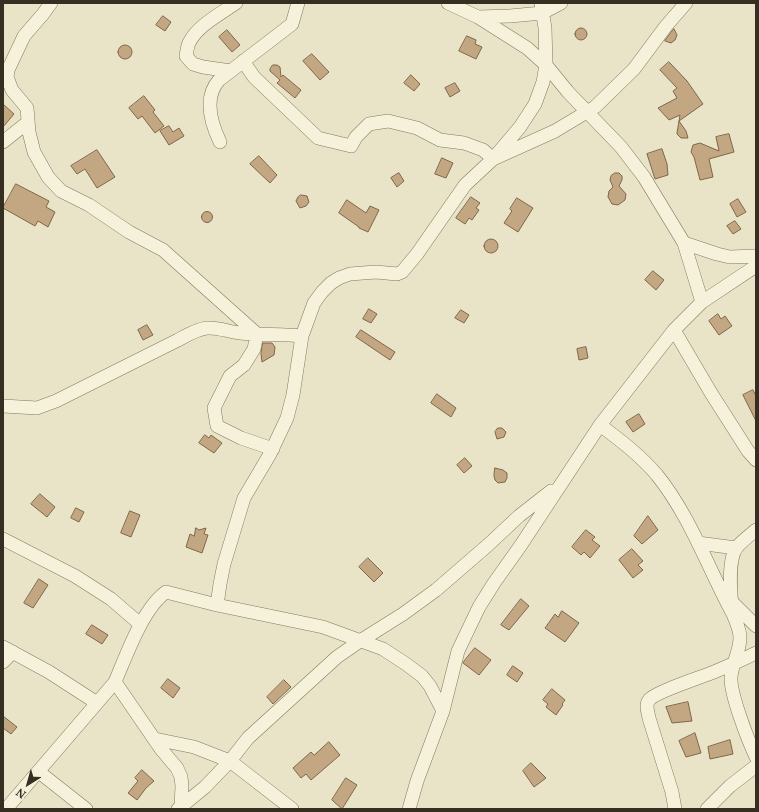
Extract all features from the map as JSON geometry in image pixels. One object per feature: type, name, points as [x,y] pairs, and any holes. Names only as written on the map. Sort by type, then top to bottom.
[{"type":"street","points":[[51,3],[24,36],[8,70],[7,77],[12,90],[28,108],[29,132],[34,152],[48,177],[61,191],[89,205],[129,232],[163,250],[257,334]]},
{"type":"street","points":[[231,71],[193,64],[186,56],[188,45],[193,36],[236,3]]},
{"type":"street","points":[[220,142],[210,115],[211,92],[214,85],[292,24],[298,3]]},
{"type":"street","points":[[449,3],[478,17],[527,48],[546,65],[568,92],[607,131],[633,161],[684,243],[702,302]]},
{"type":"street","points":[[478,17],[510,16],[561,3]]},
{"type":"street","points":[[493,159],[555,131],[587,112],[613,91],[634,69],[680,6]]},
{"type":"street","points":[[217,605],[224,564],[244,498],[272,449],[287,418],[293,395],[302,336],[314,303],[331,283],[350,274],[376,272],[397,274],[402,272],[465,185],[493,159],[520,127],[535,104],[543,82],[546,65],[545,28],[542,8]]},
{"type":"street","points":[[243,61],[254,77],[318,138],[351,146],[356,137],[369,124],[388,121],[417,128],[440,140],[464,143],[483,150],[493,159]]},
{"type":"street","points":[[3,142],[28,122]]},
{"type":"street","points":[[684,243],[730,257],[756,256]]},
{"type":"street","points":[[408,809],[443,712],[458,651],[479,607],[600,425],[674,330],[702,302],[756,266]]},
{"type":"street","points":[[3,406],[36,408],[56,401],[197,331],[207,328],[239,333],[302,336]]},
{"type":"street","points":[[674,330],[715,399],[745,446],[756,460]]},
{"type":"street","points":[[257,334],[254,349],[244,365],[230,376],[214,408],[217,426],[241,438],[272,449]]},
{"type":"street","points":[[600,425],[641,459],[656,475],[678,507],[732,608],[738,626],[740,640],[731,677],[732,687],[747,737],[756,757]]},
{"type":"street","points":[[179,808],[206,787],[230,761],[248,738],[320,672],[360,641],[403,614],[436,590],[519,516],[562,483]]},
{"type":"street","points":[[756,530],[736,548],[730,574],[732,608],[756,626]]},
{"type":"street","points":[[3,539],[75,576],[111,599],[140,624]]},
{"type":"street","points":[[698,543],[736,548]]},
{"type":"street","points":[[6,809],[115,682],[140,624],[156,601],[166,592],[217,605],[323,627],[383,649],[422,676],[430,686],[443,712]]},
{"type":"street","points":[[3,662],[8,650],[49,672],[97,703]]},
{"type":"street","points":[[675,809],[672,792],[649,718],[647,706],[648,701],[666,691],[756,653]]},
{"type":"street","points":[[115,682],[177,768],[181,776],[182,786],[179,808]]},
{"type":"street","points":[[155,739],[194,747],[230,761],[292,809]]},
{"type":"street","points":[[707,809],[730,786],[756,766]]},
{"type":"street","points":[[39,772],[86,809]]},
{"type":"building","points":[[163,16],[171,22],[165,31],[156,25]]},
{"type":"building","points":[[583,28],[586,29],[586,39],[579,40],[576,39],[575,32],[576,29]]},
{"type":"building","points":[[674,29],[677,35],[675,40],[671,43],[665,41]]},
{"type":"building","points":[[227,30],[240,45],[232,52],[219,37]]},
{"type":"building","points":[[467,36],[476,40],[475,44],[482,47],[476,59],[459,51]]},
{"type":"building","points":[[125,45],[130,47],[132,52],[130,57],[125,59],[120,57],[118,52],[120,47]]},
{"type":"building","points":[[312,54],[329,72],[320,80],[303,61]]},
{"type":"building","points":[[669,62],[687,81],[703,104],[679,121],[680,115],[669,120],[658,108],[677,98],[673,91],[677,88],[660,70]]},
{"type":"building","points":[[273,65],[280,67],[281,77],[283,75],[301,90],[295,98],[277,83],[280,80],[270,71]]},
{"type":"building","points":[[411,75],[420,84],[414,91],[404,83]]},
{"type":"building","points":[[455,83],[460,91],[450,97],[445,88]]},
{"type":"building","points":[[144,96],[155,110],[153,112],[164,126],[155,133],[142,116],[138,119],[129,108]]},
{"type":"building","points":[[3,104],[14,114],[3,127]]},
{"type":"building","points":[[679,121],[686,131],[688,138],[681,138],[677,134]]},
{"type":"building","points":[[169,126],[173,132],[179,128],[184,136],[169,145],[160,131]]},
{"type":"building","points":[[729,134],[734,152],[709,159],[713,177],[700,180],[694,157],[691,152],[693,145],[700,143],[719,151],[716,137]]},
{"type":"building","points":[[662,149],[667,164],[668,175],[655,179],[647,154]]},
{"type":"building","points":[[97,150],[115,177],[97,188],[85,169],[77,174],[71,166]]},
{"type":"building","points":[[259,156],[277,175],[270,183],[250,164]]},
{"type":"building","points":[[442,158],[453,163],[446,178],[435,174]]},
{"type":"building","points":[[399,173],[404,181],[397,187],[391,178]]},
{"type":"building","points":[[615,173],[619,173],[622,176],[619,186],[626,194],[625,200],[618,205],[612,204],[608,197],[609,191],[613,187],[610,180],[611,176]]},
{"type":"building","points":[[16,184],[49,201],[46,207],[55,212],[48,227],[38,221],[35,226],[3,208]]},
{"type":"building","points":[[301,195],[307,196],[309,202],[306,206],[300,208],[296,201]]},
{"type":"building","points":[[471,197],[480,203],[476,208],[479,210],[472,220],[469,218],[465,224],[456,218]]},
{"type":"building","points":[[517,198],[533,208],[518,232],[504,223],[512,211],[510,209]]},
{"type":"building","points":[[738,199],[746,212],[737,217],[730,204]]},
{"type":"building","points":[[347,200],[366,213],[370,206],[379,210],[368,232],[359,228],[339,213]]},
{"type":"building","points":[[205,212],[209,212],[211,213],[211,221],[205,222],[202,219],[202,215]]},
{"type":"building","points":[[735,221],[741,229],[733,234],[727,226]]},
{"type":"building","points":[[491,239],[496,241],[498,246],[496,251],[491,253],[486,251],[484,246],[486,241]]},
{"type":"building","points":[[653,271],[664,280],[656,290],[645,280]]},
{"type":"building","points":[[369,309],[377,314],[371,323],[363,319]]},
{"type":"building","points":[[461,310],[469,315],[464,323],[455,318]]},
{"type":"building","points":[[718,314],[721,319],[725,316],[732,326],[719,335],[709,321]]},
{"type":"building","points":[[147,325],[153,335],[143,340],[138,330]]},
{"type":"building","points":[[361,330],[395,352],[390,360],[356,337]]},
{"type":"building","points":[[263,343],[272,343],[275,347],[274,355],[262,362],[261,354]]},
{"type":"building","points":[[586,347],[588,358],[579,360],[577,349]]},
{"type":"building","points":[[753,390],[756,396],[756,421],[743,395]]},
{"type":"building","points":[[437,394],[456,408],[451,417],[431,403]]},
{"type":"building","points":[[639,414],[645,424],[633,432],[626,422]]},
{"type":"building","points":[[498,428],[502,428],[506,432],[504,437],[497,439],[495,432]]},
{"type":"building","points":[[205,435],[209,438],[211,435],[222,443],[214,453],[199,443]]},
{"type":"building","points":[[465,458],[472,466],[464,473],[457,465]]},
{"type":"building","points":[[495,468],[503,470],[507,473],[505,482],[498,483],[495,480]]},
{"type":"building","points":[[40,494],[55,507],[47,517],[31,504]]},
{"type":"building","points":[[76,508],[84,512],[79,522],[71,518]]},
{"type":"building","points":[[130,511],[140,515],[131,537],[121,533]]},
{"type":"building","points":[[648,516],[658,530],[642,544],[634,536]]},
{"type":"building","points":[[196,528],[199,530],[206,528],[204,534],[208,535],[202,553],[186,547],[190,534],[194,536]]},
{"type":"building","points":[[586,530],[595,537],[592,540],[600,546],[590,558],[584,552],[581,555],[572,547]]},
{"type":"building","points":[[632,549],[643,561],[638,565],[643,570],[633,578],[619,560]]},
{"type":"building","points":[[368,558],[383,573],[374,582],[359,567]]},
{"type":"building","points":[[39,579],[48,585],[33,608],[24,603]]},
{"type":"building","points":[[521,599],[529,606],[509,630],[501,625]]},
{"type":"building","points":[[562,611],[579,623],[565,642],[545,628],[555,614],[558,617]]},
{"type":"building","points":[[92,625],[108,635],[102,644],[86,634]]},
{"type":"building","points":[[475,648],[491,660],[479,675],[463,663]]},
{"type":"building","points":[[513,666],[523,673],[517,682],[507,675]]},
{"type":"building","points":[[168,679],[180,688],[173,698],[161,688]]},
{"type":"building","points":[[284,680],[291,687],[273,704],[267,697]]},
{"type":"building","points":[[552,689],[565,700],[556,715],[546,707],[548,704],[543,700]]},
{"type":"building","points":[[688,702],[692,721],[672,723],[666,707]]},
{"type":"building","points":[[3,716],[17,727],[11,734],[3,728]]},
{"type":"building","points":[[695,733],[701,753],[686,757],[679,741]]},
{"type":"building","points":[[730,740],[733,754],[710,759],[708,747]]},
{"type":"building","points":[[329,742],[340,755],[311,780],[306,774],[301,778],[293,768],[311,752],[314,755]]},
{"type":"building","points":[[531,763],[546,778],[534,787],[523,771]]},
{"type":"building","points":[[142,770],[154,781],[146,788],[137,800],[128,793],[138,781],[135,778]]},
{"type":"building","points":[[346,778],[357,785],[342,809],[332,800]]}]
